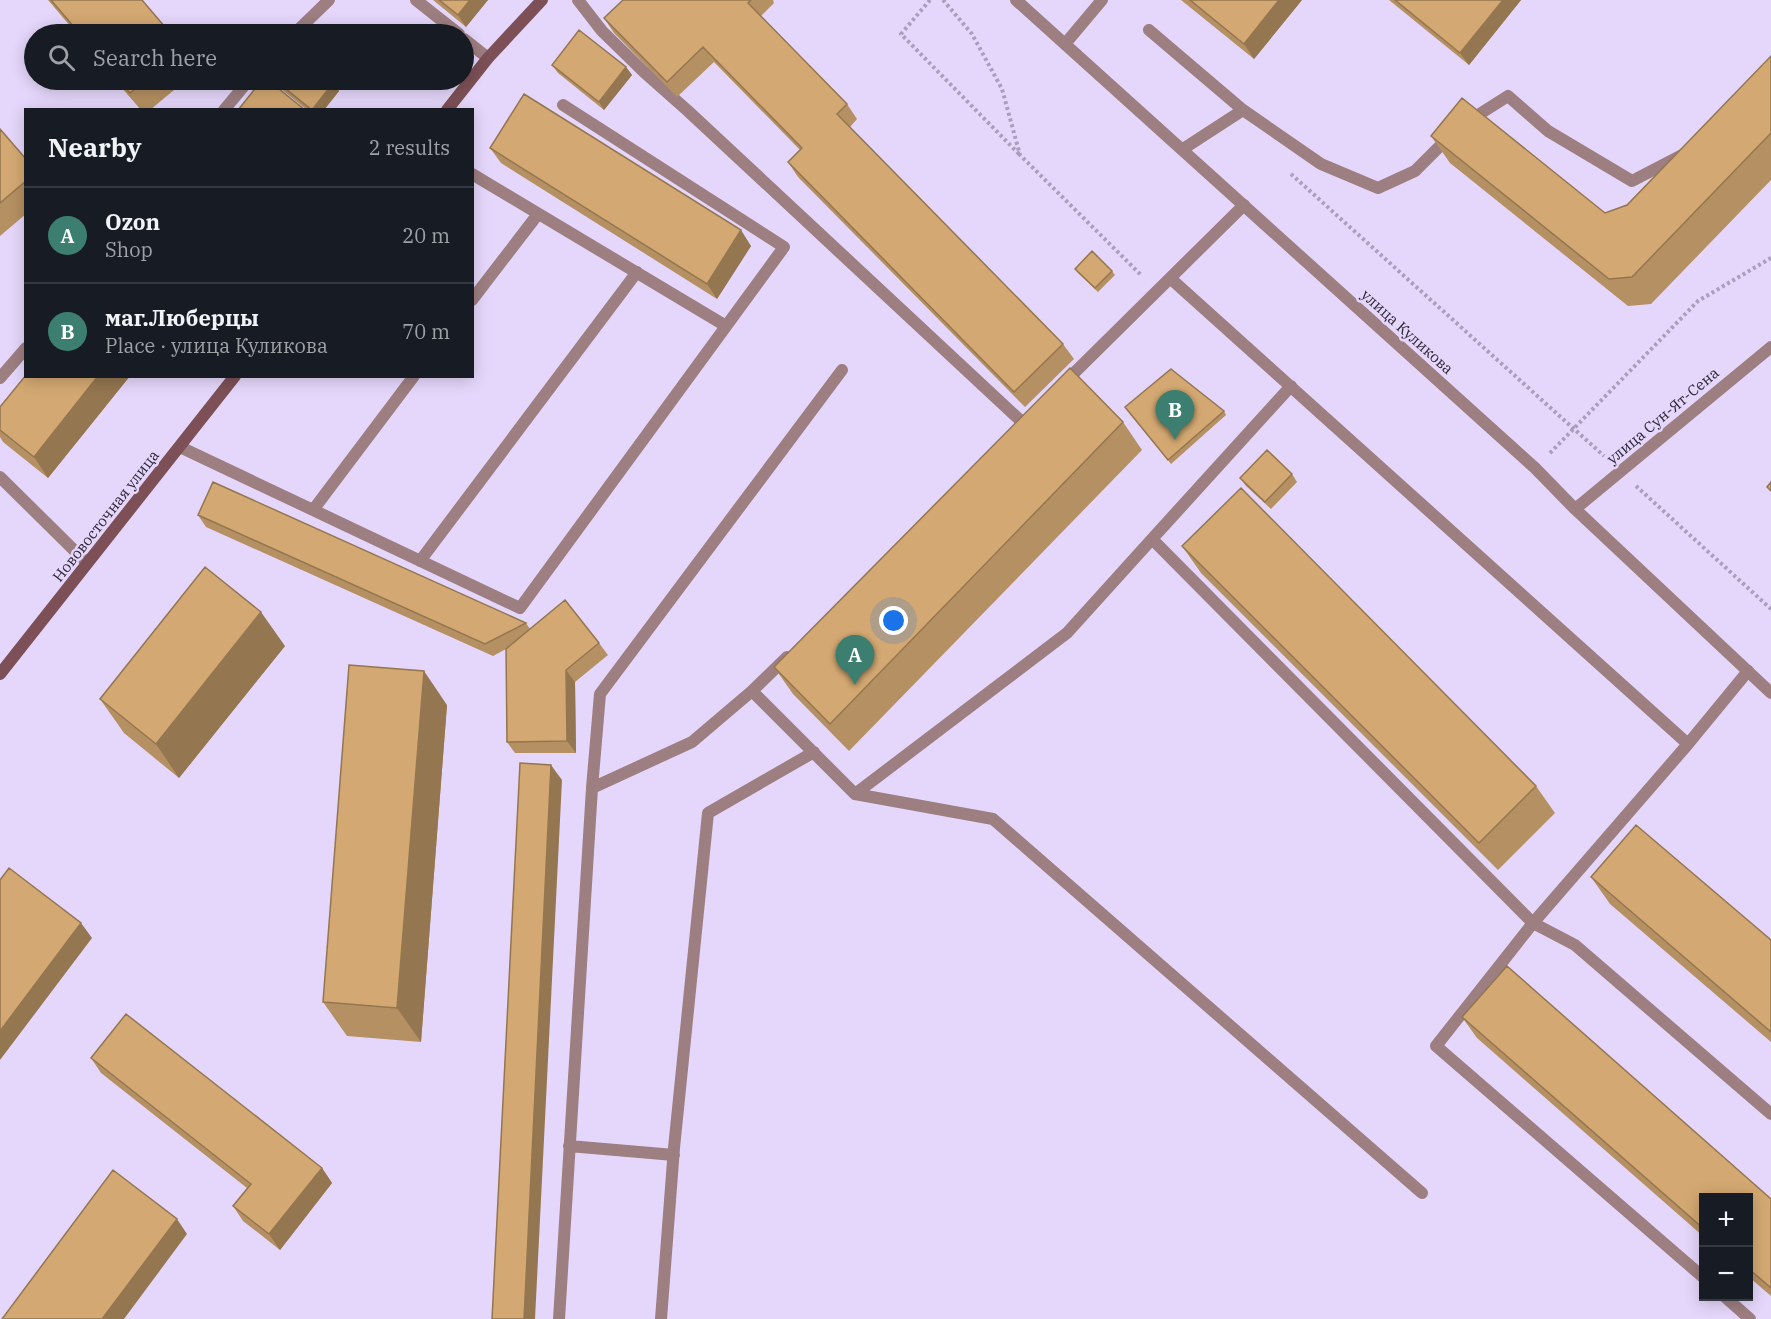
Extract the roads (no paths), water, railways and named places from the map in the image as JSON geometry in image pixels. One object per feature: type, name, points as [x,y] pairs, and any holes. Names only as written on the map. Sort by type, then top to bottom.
[{"type":"main road","points":[[474,76],[542,0]]},
{"type":"main road","points":[[449,108],[463,90]]},
{"type":"main road","name":"Нововосточная улица","points":[[0,674],[234,378]]},
{"type":"street","points":[[304,24],[328,0]]},
{"type":"street","points":[[416,0],[446,24]]},
{"type":"street","points":[[578,0],[602,31],[644,72],[1023,423]]},
{"type":"street","name":"улица Куликова","points":[[1016,0],[1535,468],[1575,509],[1771,693]]},
{"type":"street","points":[[1065,44],[1102,0]]},
{"type":"street","points":[[1149,30],[1243,110],[1321,164],[1378,188],[1416,171],[1457,128],[1508,96],[1548,131],[1632,181],[1689,152]]},
{"type":"street","points":[[474,47],[488,58]]},
{"type":"street","points":[[226,108],[241,90]]},
{"type":"street","points":[[180,447],[520,608],[784,247],[563,105]]},
{"type":"street","points":[[1183,149],[1243,110]]},
{"type":"street","points":[[474,175],[726,326]]},
{"type":"street","points":[[1057,390],[1244,205]]},
{"type":"street","points":[[474,297],[538,214]]},
{"type":"street","points":[[420,561],[637,272]]},
{"type":"street","points":[[1170,278],[1688,744]]},
{"type":"street","name":"улица Сун-Ят-Сена","points":[[1575,509],[1771,347]]},
{"type":"street","points":[[0,378],[24,350]]},
{"type":"street","points":[[559,1319],[592,788],[600,694],[842,370]]},
{"type":"street","points":[[313,510],[412,378]]},
{"type":"street","points":[[855,794],[1067,633],[1291,386]]},
{"type":"street","points":[[0,477],[87,563]]},
{"type":"street","points":[[1152,539],[1533,923],[1575,945],[1771,1114]]},
{"type":"street","points":[[592,788],[692,742],[752,691],[795,649]]},
{"type":"street","points":[[1699,1274],[1436,1046],[1533,923],[1748,671]]},
{"type":"street","points":[[752,691],[855,794],[993,819],[1422,1193]]},
{"type":"street","points":[[661,1319],[674,1155],[708,813],[814,752]]},
{"type":"street","points":[[569,1146],[674,1155]]},
{"type":"street","points":[[1730,1301],[1750,1319]]},
{"type":"place","name":"маг.Люберцы","points":[[1175,440]]},
{"type":"place","name":"Ozon","points":[[855,685]]}]
